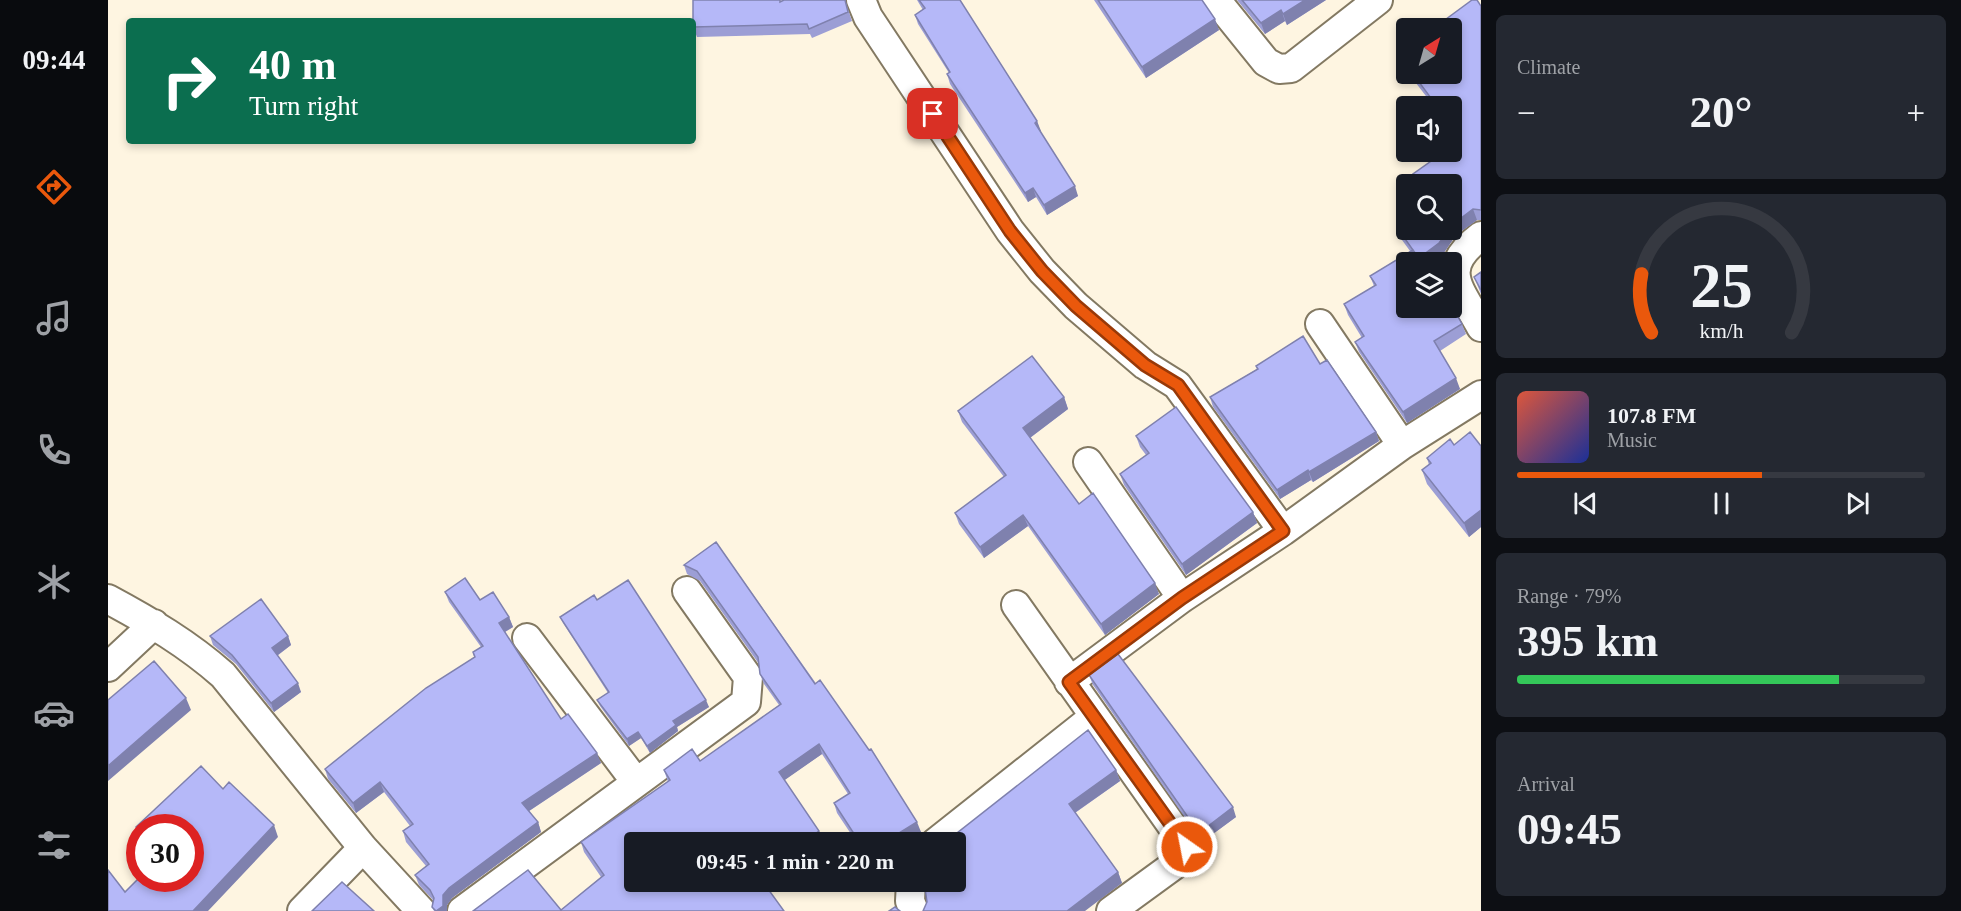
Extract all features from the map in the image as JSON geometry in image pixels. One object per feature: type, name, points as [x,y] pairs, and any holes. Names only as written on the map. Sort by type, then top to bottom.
[{"type":"street","points":[[861,0],[868,17],[1010,231],[1042,271],[1076,306],[1145,365],[1178,385],[1283,531]]},
{"type":"street","points":[[1216,0],[1266,62],[1279,69],[1291,69],[1378,0]]},
{"type":"street","points":[[1481,236],[1463,249],[1456,262],[1455,272],[1459,287],[1481,327]]},
{"type":"street","points":[[1320,324],[1401,446]]},
{"type":"street","points":[[1069,682],[1182,598],[1283,531],[1401,446],[1481,395]]},
{"type":"street","points":[[1088,462],[1182,598]]},
{"type":"street","points":[[462,911],[738,709],[748,695],[748,677],[687,591]]},
{"type":"street","points":[[108,598],[154,624],[201,656],[223,675],[363,848],[421,911]]},
{"type":"street","points":[[1016,605],[1187,847],[1180,860],[1111,911]]},
{"type":"street","points":[[108,667],[154,624]]},
{"type":"street","points":[[527,638],[636,782]]},
{"type":"street","points":[[949,832],[1094,717]]},
{"type":"street","points":[[302,911],[363,848]]},
{"type":"street","points":[[910,892],[910,901],[914,911]]},
{"type":"building","points":[[693,0],[780,0],[780,2],[784,0],[845,0],[848,12],[809,29],[807,24],[696,27],[696,18],[693,18]]},
{"type":"building","points":[[919,0],[960,0],[1037,121],[1035,123],[1075,186],[1044,205],[1033,188],[1025,193],[947,74],[950,72],[915,15],[925,8]]},
{"type":"building","points":[[1098,0],[1202,0],[1215,19],[1142,67]]},
{"type":"building","points":[[1242,0],[1305,0],[1283,14],[1281,10],[1261,23]]},
{"type":"building","points":[[1472,0],[1477,0],[1481,6],[1481,210],[1473,209],[1462,217],[1462,174],[1413,174],[1430,162],[1462,162],[1462,96],[1430,96],[1420,84],[1462,84],[1462,18],[1448,18]]},
{"type":"building","points":[[1406,240],[1441,240],[1427,252],[1415,252]]},
{"type":"building","points":[[1396,260],[1396,318],[1459,318],[1462,324],[1434,341],[1456,378],[1403,412],[1355,342],[1364,336],[1344,304],[1376,285],[1370,276]]},
{"type":"building","points":[[1481,272],[1481,290],[1474,277]]},
{"type":"building","points":[[1303,336],[1320,364],[1327,360],[1376,432],[1277,490],[1210,397],[1258,369],[1256,366]]},
{"type":"building","points":[[1032,356],[1064,397],[1023,428],[1079,504],[1093,493],[1155,583],[1101,624],[1023,515],[980,547],[955,513],[1006,475],[958,411]]},
{"type":"building","points":[[1176,407],[1253,512],[1182,564],[1120,474],[1149,453],[1136,436]]},
{"type":"building","points":[[1470,432],[1481,446],[1481,510],[1464,523],[1422,470],[1431,463],[1427,458],[1450,439],[1454,445]]},
{"type":"building","points":[[716,542],[815,684],[820,680],[869,750],[871,749],[917,822],[901,832],[853,832],[834,803],[850,793],[819,744],[779,772],[818,832],[624,832],[624,892],[770,892],[784,911],[473,911],[528,870],[561,910],[604,875],[581,842],[670,780],[664,770],[692,749],[700,761],[781,704],[760,674],[758,657],[697,571],[684,565]]},
{"type":"building","points":[[465,578],[480,600],[493,592],[509,617],[499,623],[561,719],[568,714],[597,753],[522,803],[538,822],[449,888],[443,895],[443,906],[436,911],[432,907],[434,898],[430,890],[415,875],[429,864],[403,831],[413,824],[380,782],[353,803],[325,769],[426,688],[475,657],[473,652],[483,646],[445,592]]},
{"type":"building","points":[[628,580],[706,700],[673,721],[676,725],[647,746],[638,732],[627,739],[597,700],[609,692],[560,617],[594,595],[597,600]]},
{"type":"building","points":[[261,599],[288,636],[272,648],[298,683],[271,703],[232,655],[210,636]]},
{"type":"building","points":[[1118,654],[1233,807],[1199,833],[1089,675]]},
{"type":"building","points":[[154,661],[186,698],[108,766],[108,700]]},
{"type":"building","points":[[1088,730],[1116,770],[1069,804],[1118,872],[1067,911],[923,911],[927,902],[926,892],[966,892],[966,832],[958,832]]},
{"type":"building","points":[[201,766],[223,789],[229,782],[274,825],[193,911],[108,911],[108,870],[125,892],[204,892],[204,814],[150,814]]},
{"type":"building","points":[[342,882],[374,911],[312,911]]},
{"type":"route","points":[[933,114],[1010,231],[1042,271],[1076,306],[1145,365],[1178,385],[1283,531],[1182,598],[1069,682],[1185,841],[1187,847]]}]
